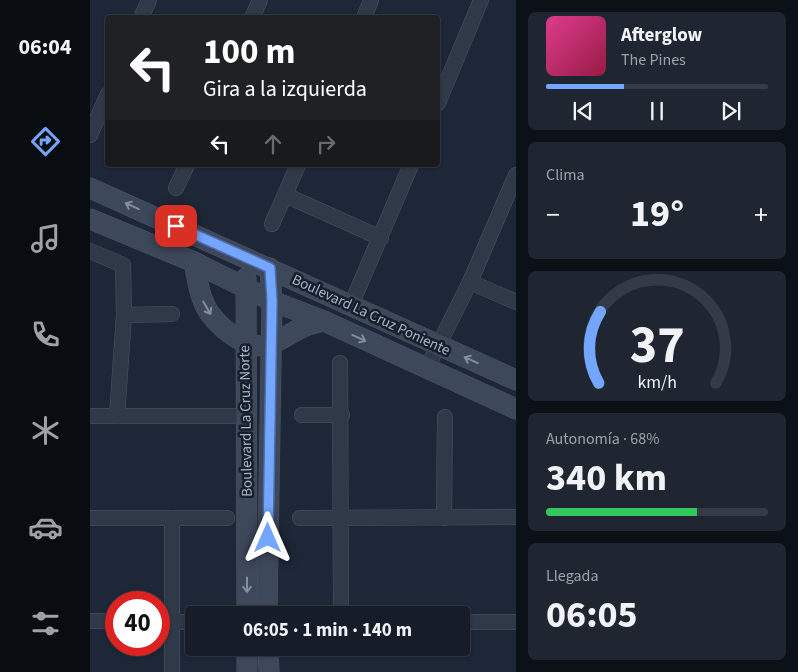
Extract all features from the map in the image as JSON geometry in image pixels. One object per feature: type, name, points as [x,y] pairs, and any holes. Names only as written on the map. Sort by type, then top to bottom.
[{"type":"street","points":[[142,15],[148,0]]},
{"type":"street","points":[[253,15],[260,0]]},
{"type":"street","points":[[365,15],[371,0]]},
{"type":"street","points":[[440,98],[481,0]]},
{"type":"street","points":[[97,130],[105,104]]},
{"type":"street","points":[[176,188],[185,167]]},
{"type":"street","points":[[272,224],[297,167]]},
{"type":"street","points":[[351,306],[410,167]]},
{"type":"street","points":[[426,370],[470,282],[516,175]]},
{"type":"street","name":"Boulevard La Cruz Poniente","points":[[90,188],[246,256],[351,306],[516,380]]},
{"type":"street","points":[[285,195],[381,238]]},
{"type":"street","name":"Boulevard La Cruz Poniente","points":[[90,219],[194,262],[246,290],[324,321],[426,370],[516,409]]},
{"type":"street","points":[[90,251],[123,265],[124,315],[118,416]]},
{"type":"street","name":"Boulevard La Cruz Norte","points":[[246,256],[247,606]]},
{"type":"street","points":[[194,262],[204,305],[218,324],[245,344],[270,345],[306,324],[324,321]]},
{"type":"street","name":"Boulevard La Cruz Norte","points":[[268,606],[272,301],[270,268]]},
{"type":"street","points":[[470,282],[516,302]]},
{"type":"street","points":[[124,315],[172,314]]},
{"type":"street","points":[[340,363],[342,415],[341,606]]},
{"type":"street","points":[[302,415],[342,415]]},
{"type":"street","points":[[90,416],[247,416]]},
{"type":"street","points":[[444,518],[445,417]]},
{"type":"street","points":[[300,518],[516,517]]},
{"type":"street","points":[[90,518],[227,518]]},
{"type":"street","points":[[167,591],[172,518]]},
{"type":"street","points":[[90,621],[105,621]]},
{"type":"street","points":[[170,622],[185,622]]},
{"type":"street","points":[[470,622],[516,622]]},
{"type":"street","points":[[170,656],[172,672]]},
{"type":"street","points":[[247,656],[247,672]]},
{"type":"street","points":[[268,656],[269,672]]},
{"type":"route","points":[[176,226],[270,268],[272,301],[268,538]]}]
